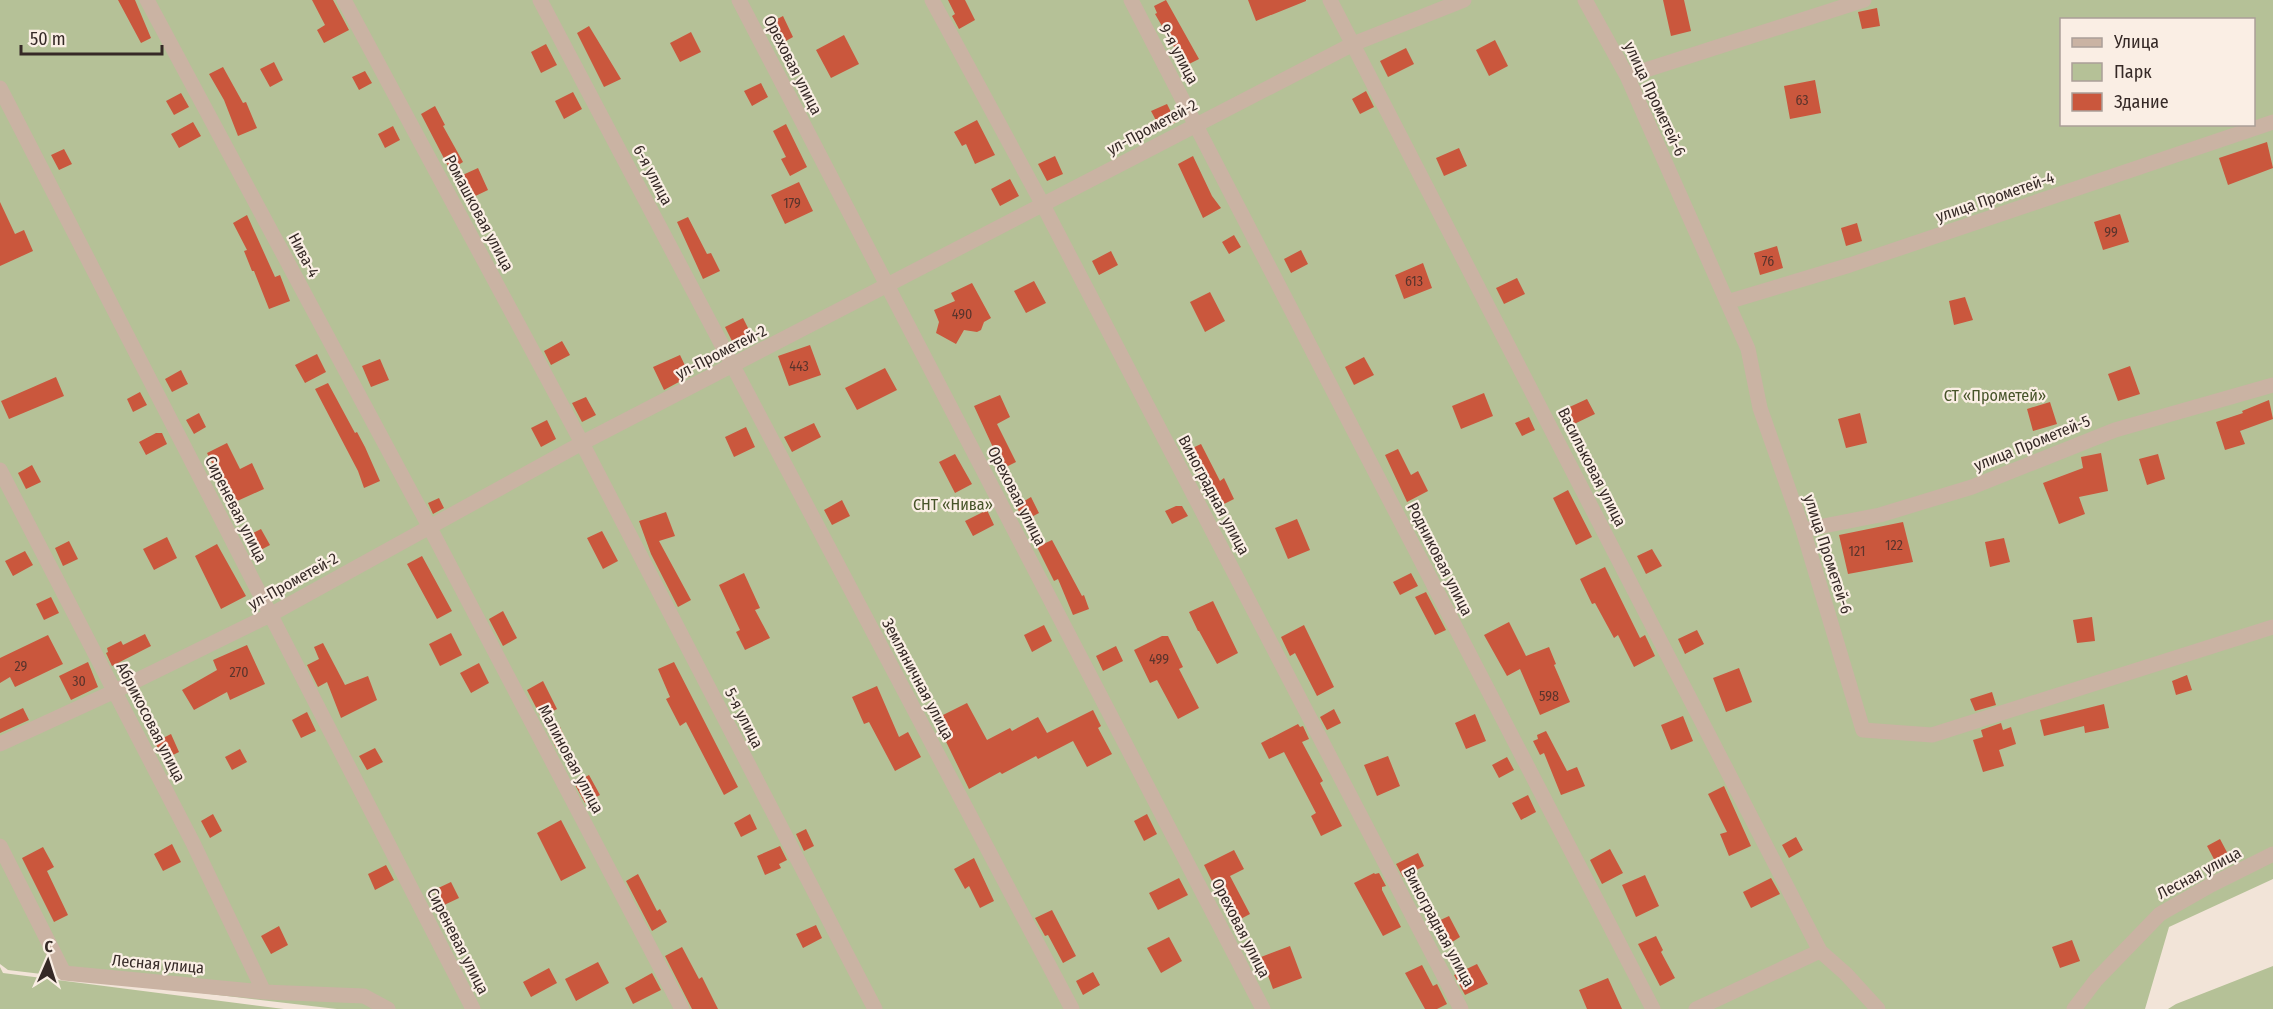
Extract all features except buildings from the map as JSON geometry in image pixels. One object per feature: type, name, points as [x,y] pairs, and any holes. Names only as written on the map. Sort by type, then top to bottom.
[{"type":"street","name":"Нива-4","points":[[147,0],[429,526]]},
{"type":"street","name":"Ромашковая улица","points":[[344,0],[582,443]]},
{"type":"street","name":"6-я улица","points":[[540,0],[733,366]]},
{"type":"street","name":"Ореховая улица","points":[[739,0],[1263,1009]]},
{"type":"street","name":"Виноградная улица","points":[[932,0],[1043,205],[1461,1009]]},
{"type":"street","name":"9-я улица","points":[[1131,0],[1196,125]]},
{"type":"street","name":"Васильковая улица","points":[[1330,0],[1820,951]]},
{"type":"street","name":"ул-Прометей-2","points":[[0,744],[115,692],[270,615],[582,443],[1353,44],[1464,0]]},
{"type":"street","name":"улица Прометей-6","points":[[1585,0],[1627,76],[1748,349],[1760,408],[1803,530],[1863,730],[1932,735],[2273,627]]},
{"type":"street","points":[[1627,76],[1864,0]]},
{"type":"street","name":"Сиреневая улица","points":[[0,88],[473,1009]]},
{"type":"street","name":"улица Прометей-4","points":[[1727,302],[1850,265],[2273,122]]},
{"type":"street","name":"Родниковая улица","points":[[1196,125],[1653,1009]]},
{"type":"street","name":"Земляничная улица","points":[[733,366],[1072,1009]]},
{"type":"street","name":"улица Прометей-5","points":[[1803,530],[1880,515],[1951,493],[2115,430],[2273,385]]},
{"type":"street","name":"5-я улица","points":[[582,443],[875,1009]]},
{"type":"street","name":"Абрикосовая улица","points":[[0,470],[193,843],[264,992]]},
{"type":"street","name":"Малиновая улица","points":[[429,526],[682,1009]]},
{"type":"street","name":"Лесная улица","points":[[0,846],[64,974],[264,992],[364,996],[388,1009]]},
{"type":"street","name":"Лесная улица","points":[[2073,1009],[2096,980],[2160,914],[2273,854]]},
{"type":"street","points":[[1696,1009],[1820,951],[1846,974],[1878,1009]]},
{"type":"green space","name":"СНТ «Нива»","points":[[0,0],[2273,0],[2273,879],[2169,927],[2145,1009],[337,1009],[8,970],[0,964]]},
{"type":"green space","points":[[2273,966],[2273,1009],[2168,1009],[2176,1004]]},
{"type":"green space","points":[[0,967],[3,973],[284,1009],[0,1009]]},
{"type":"park label","name":"СТ «Прометей»","points":[[1995,395]]}]
